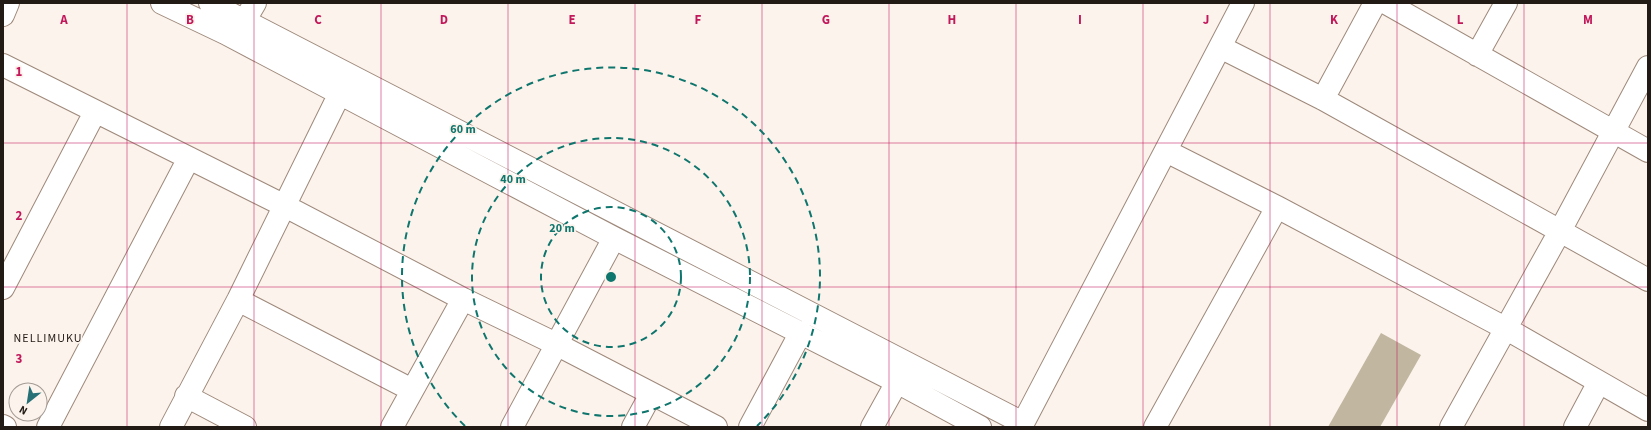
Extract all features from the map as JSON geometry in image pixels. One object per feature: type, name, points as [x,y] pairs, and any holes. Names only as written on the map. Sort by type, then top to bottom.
[{"type":"street","points":[[3,14],[8,3]]},
{"type":"street","points":[[162,3],[225,33],[614,238],[801,332],[980,427]]},
{"type":"street","points":[[210,3],[250,12],[1022,425],[1243,3]]},
{"type":"street","points":[[1323,99],[1375,3]]},
{"type":"street","points":[[1386,3],[1648,151]]},
{"type":"street","points":[[1477,55],[1506,3]]},
{"type":"street","points":[[1220,47],[1323,99],[1648,280]]},
{"type":"street","points":[[3,64],[95,112],[285,206],[716,427]]},
{"type":"street","points":[[1451,427],[1560,231],[1648,66]]},
{"type":"street","points":[[171,427],[238,300],[340,93]]},
{"type":"street","points":[[3,288],[95,112]]},
{"type":"street","points":[[1166,151],[1278,207],[1505,328],[1648,410]]},
{"type":"street","points":[[48,427],[190,158]]},
{"type":"street","points":[[1155,427],[1278,207]]},
{"type":"street","points":[[512,427],[614,238]]},
{"type":"street","points":[[392,427],[464,299]]},
{"type":"street","points":[[238,300],[412,390]]},
{"type":"street","points":[[750,427],[801,332]]},
{"type":"street","points":[[872,427],[897,382]]},
{"type":"street","points":[[1575,427],[1599,382]]},
{"type":"street","points":[[632,427],[651,394]]},
{"type":"street","points":[[186,396],[245,427]]},
{"type":"building","points":[[1381,333],[1421,355],[1380,427],[1328,427]]},
{"type":"district","name":"NELLIMUKU","points":[[48,338]]}]
